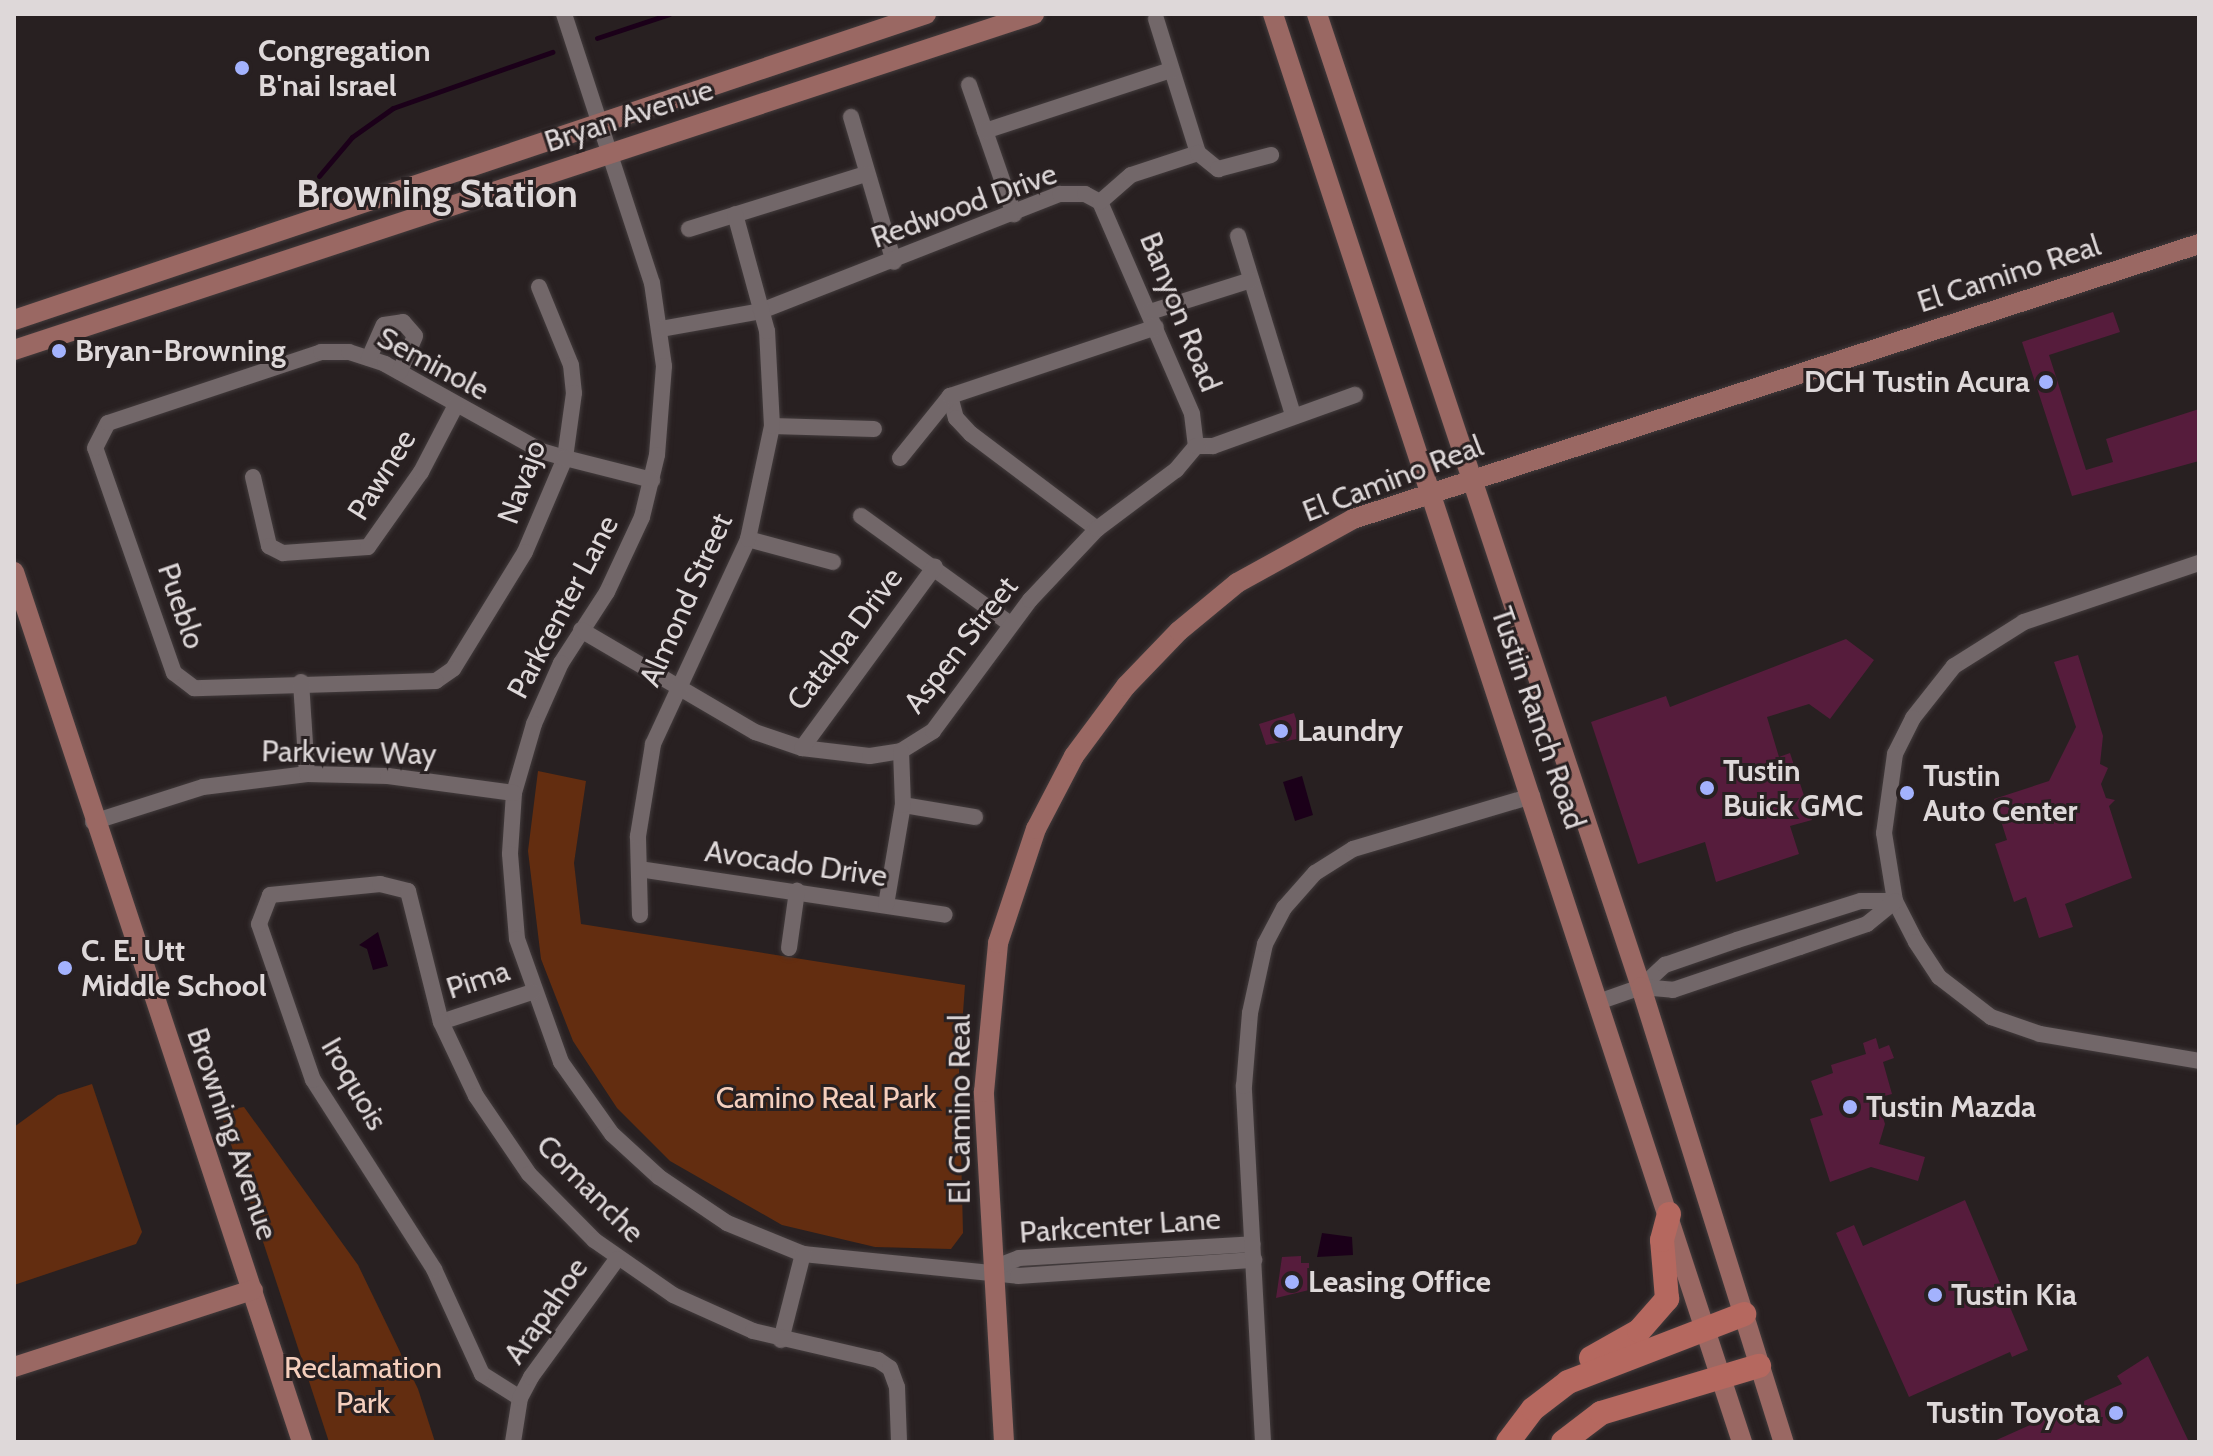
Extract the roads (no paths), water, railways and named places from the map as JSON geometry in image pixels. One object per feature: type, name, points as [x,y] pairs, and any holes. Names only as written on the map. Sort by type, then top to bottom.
[{"type":"highway","points":[[1508,1442],[1565,1374],[1659,1313],[1671,1286],[1662,1240],[1669,1214]]},
{"type":"highway","points":[[1545,1399],[1587,1373],[1744,1314]]},
{"type":"highway","points":[[1563,1442],[1601,1413],[1759,1366]]},
{"type":"main road","name":"Bryan Avenue","points":[[14,320],[926,14]]},
{"type":"main road","name":"Bryan Avenue","points":[[14,350],[1034,14]]},
{"type":"main road","name":"Tustin Ranch Road","points":[[1273,14],[1601,1001],[1742,1442]]},
{"type":"main road","name":"Tustin Ranch Road","points":[[1317,14],[1641,987],[1784,1442]]},
{"type":"main road","name":"El Camino Real","points":[[1004,1442],[984,1066],[995,958],[1023,861],[1074,756],[1126,686],[1206,606],[1353,519],[2199,244]]},
{"type":"main road","name":"Browning Avenue","points":[[14,572],[93,822],[302,1442]]},
{"type":"main road","points":[[14,1367],[253,1290]]},
{"type":"street","name":"Parkcenter Lane","points":[[564,14],[610,154],[661,329],[664,398],[652,480],[627,553],[581,630],[534,724],[514,793],[512,903],[532,992],[576,1086],[632,1154],[708,1212],[803,1254],[868,1265],[993,1268],[1019,1258],[1253,1252]]},
{"type":"street","points":[[1156,19],[1198,153],[1218,169],[1271,155]]},
{"type":"street","points":[[985,131],[1171,70]]},
{"type":"street","points":[[969,85],[1014,214]]},
{"type":"street","points":[[851,117],[894,262]]},
{"type":"street","name":"Redwood Drive","points":[[661,329],[761,311],[1072,192],[1100,202],[1131,175],[1198,153]]},
{"type":"street","points":[[689,229],[866,174]]},
{"type":"street","name":"Banyon Road","points":[[1100,202],[1192,414],[1196,446]]},
{"type":"street","name":"Almond Street","points":[[640,915],[639,869],[653,744],[678,684],[748,539],[772,426],[772,356],[735,214]]},
{"type":"street","points":[[1238,236],[1293,415]]},
{"type":"street","points":[[900,458],[950,396],[1251,280]]},
{"type":"street","name":"Navajo","points":[[444,678],[525,552],[565,458],[574,393],[571,365],[539,287]]},
{"type":"street","points":[[369,358],[384,325],[403,322],[415,336],[400,372]]},
{"type":"street","name":"Seminole","points":[[98,432],[108,423],[321,352],[369,358],[400,372],[519,441],[565,458],[652,480]]},
{"type":"street","points":[[1196,446],[1213,446],[1355,395]]},
{"type":"street","points":[[950,396],[956,418],[971,434],[1097,529]]},
{"type":"street","name":"Pawnee","points":[[253,477],[269,546],[283,553],[368,547],[421,472],[456,405]]},
{"type":"street","points":[[772,426],[874,429]]},
{"type":"street","name":"Pueblo","points":[[98,432],[95,448],[181,683],[194,688],[444,678]]},
{"type":"street","name":"Aspen Street","points":[[581,630],[678,684],[755,732],[802,748],[870,756],[901,751],[933,731],[1010,624],[1097,529],[1176,470],[1196,446]]},
{"type":"street","points":[[861,516],[935,566],[1010,624]]},
{"type":"street","points":[[748,539],[833,562]]},
{"type":"street","points":[[2199,563],[2006,630],[1934,687],[1913,718],[1888,783],[1884,833],[1895,901],[1939,977],[1991,1017],[2040,1034],[2199,1061]]},
{"type":"street","name":"Catalpa Drive","points":[[802,748],[935,566]]},
{"type":"street","points":[[301,682],[307,774]]},
{"type":"street","points":[[886,905],[903,805],[901,751]]},
{"type":"street","name":"Parkview Way","points":[[93,822],[203,787],[307,774],[388,776],[514,793]]},
{"type":"street","name":"Parkcenter Lane","points":[[1263,1442],[1253,1252],[1247,1036],[1265,944],[1284,908],[1315,873],[1353,849],[1532,796]]},
{"type":"street","points":[[903,805],[975,817]]},
{"type":"street","name":"Avocado Drive","points":[[639,869],[945,915]]},
{"type":"street","name":"Iroquois","points":[[408,891],[380,884],[292,888],[265,899],[259,924],[319,1089],[426,1255],[482,1374],[520,1398]]},
{"type":"street","name":"Comanche","points":[[408,891],[441,1022],[502,1139],[560,1208],[617,1259],[673,1295],[781,1340],[878,1360],[890,1368],[897,1387],[899,1442]]},
{"type":"street","points":[[789,948],[797,891]]},
{"type":"street","points":[[1601,1001],[1641,987],[1665,965],[1737,940],[1861,901],[1895,901]]},
{"type":"street","points":[[1641,987],[1673,990],[1786,952],[1867,924],[1895,901]]},
{"type":"street","name":"Pima","points":[[441,1022],[532,992]]},
{"type":"street","points":[[781,1340],[803,1254]]},
{"type":"street","name":"Arapahoe","points":[[513,1442],[520,1398],[617,1259]]},
{"type":"waterway","points":[[597,38],[669,14]]},
{"type":"waterway","points":[[319,176],[352,137],[393,108],[552,52]]},
{"type":"place","name":"Congregation B'nai Israel","points":[[242,68]]},
{"type":"place","name":"Bryan-Browning","points":[[59,351]]},
{"type":"place","name":"DCH Tustin Acura","points":[[2046,382]]},
{"type":"place","name":"Laundry","points":[[1281,731]]},
{"type":"place","name":"Tustin Buick GMC","points":[[1707,788]]},
{"type":"place","name":"Tustin Auto Center","points":[[1907,793]]},
{"type":"place","name":"C. E. Utt Middle School","points":[[65,968]]},
{"type":"place","name":"Tustin Mazda","points":[[1850,1107]]},
{"type":"place","name":"Leasing Office","points":[[1292,1282]]},
{"type":"place","name":"Tustin Kia","points":[[1935,1295]]},
{"type":"place","name":"Tustin Toyota","points":[[2116,1413]]},
{"type":"district","name":"Browning Station","points":[[437,194]]},
{"type":"park label","name":"Camino Real Park","points":[[826,1098]]},
{"type":"park label","name":"Reclamation Park","points":[[363,1385]]}]
